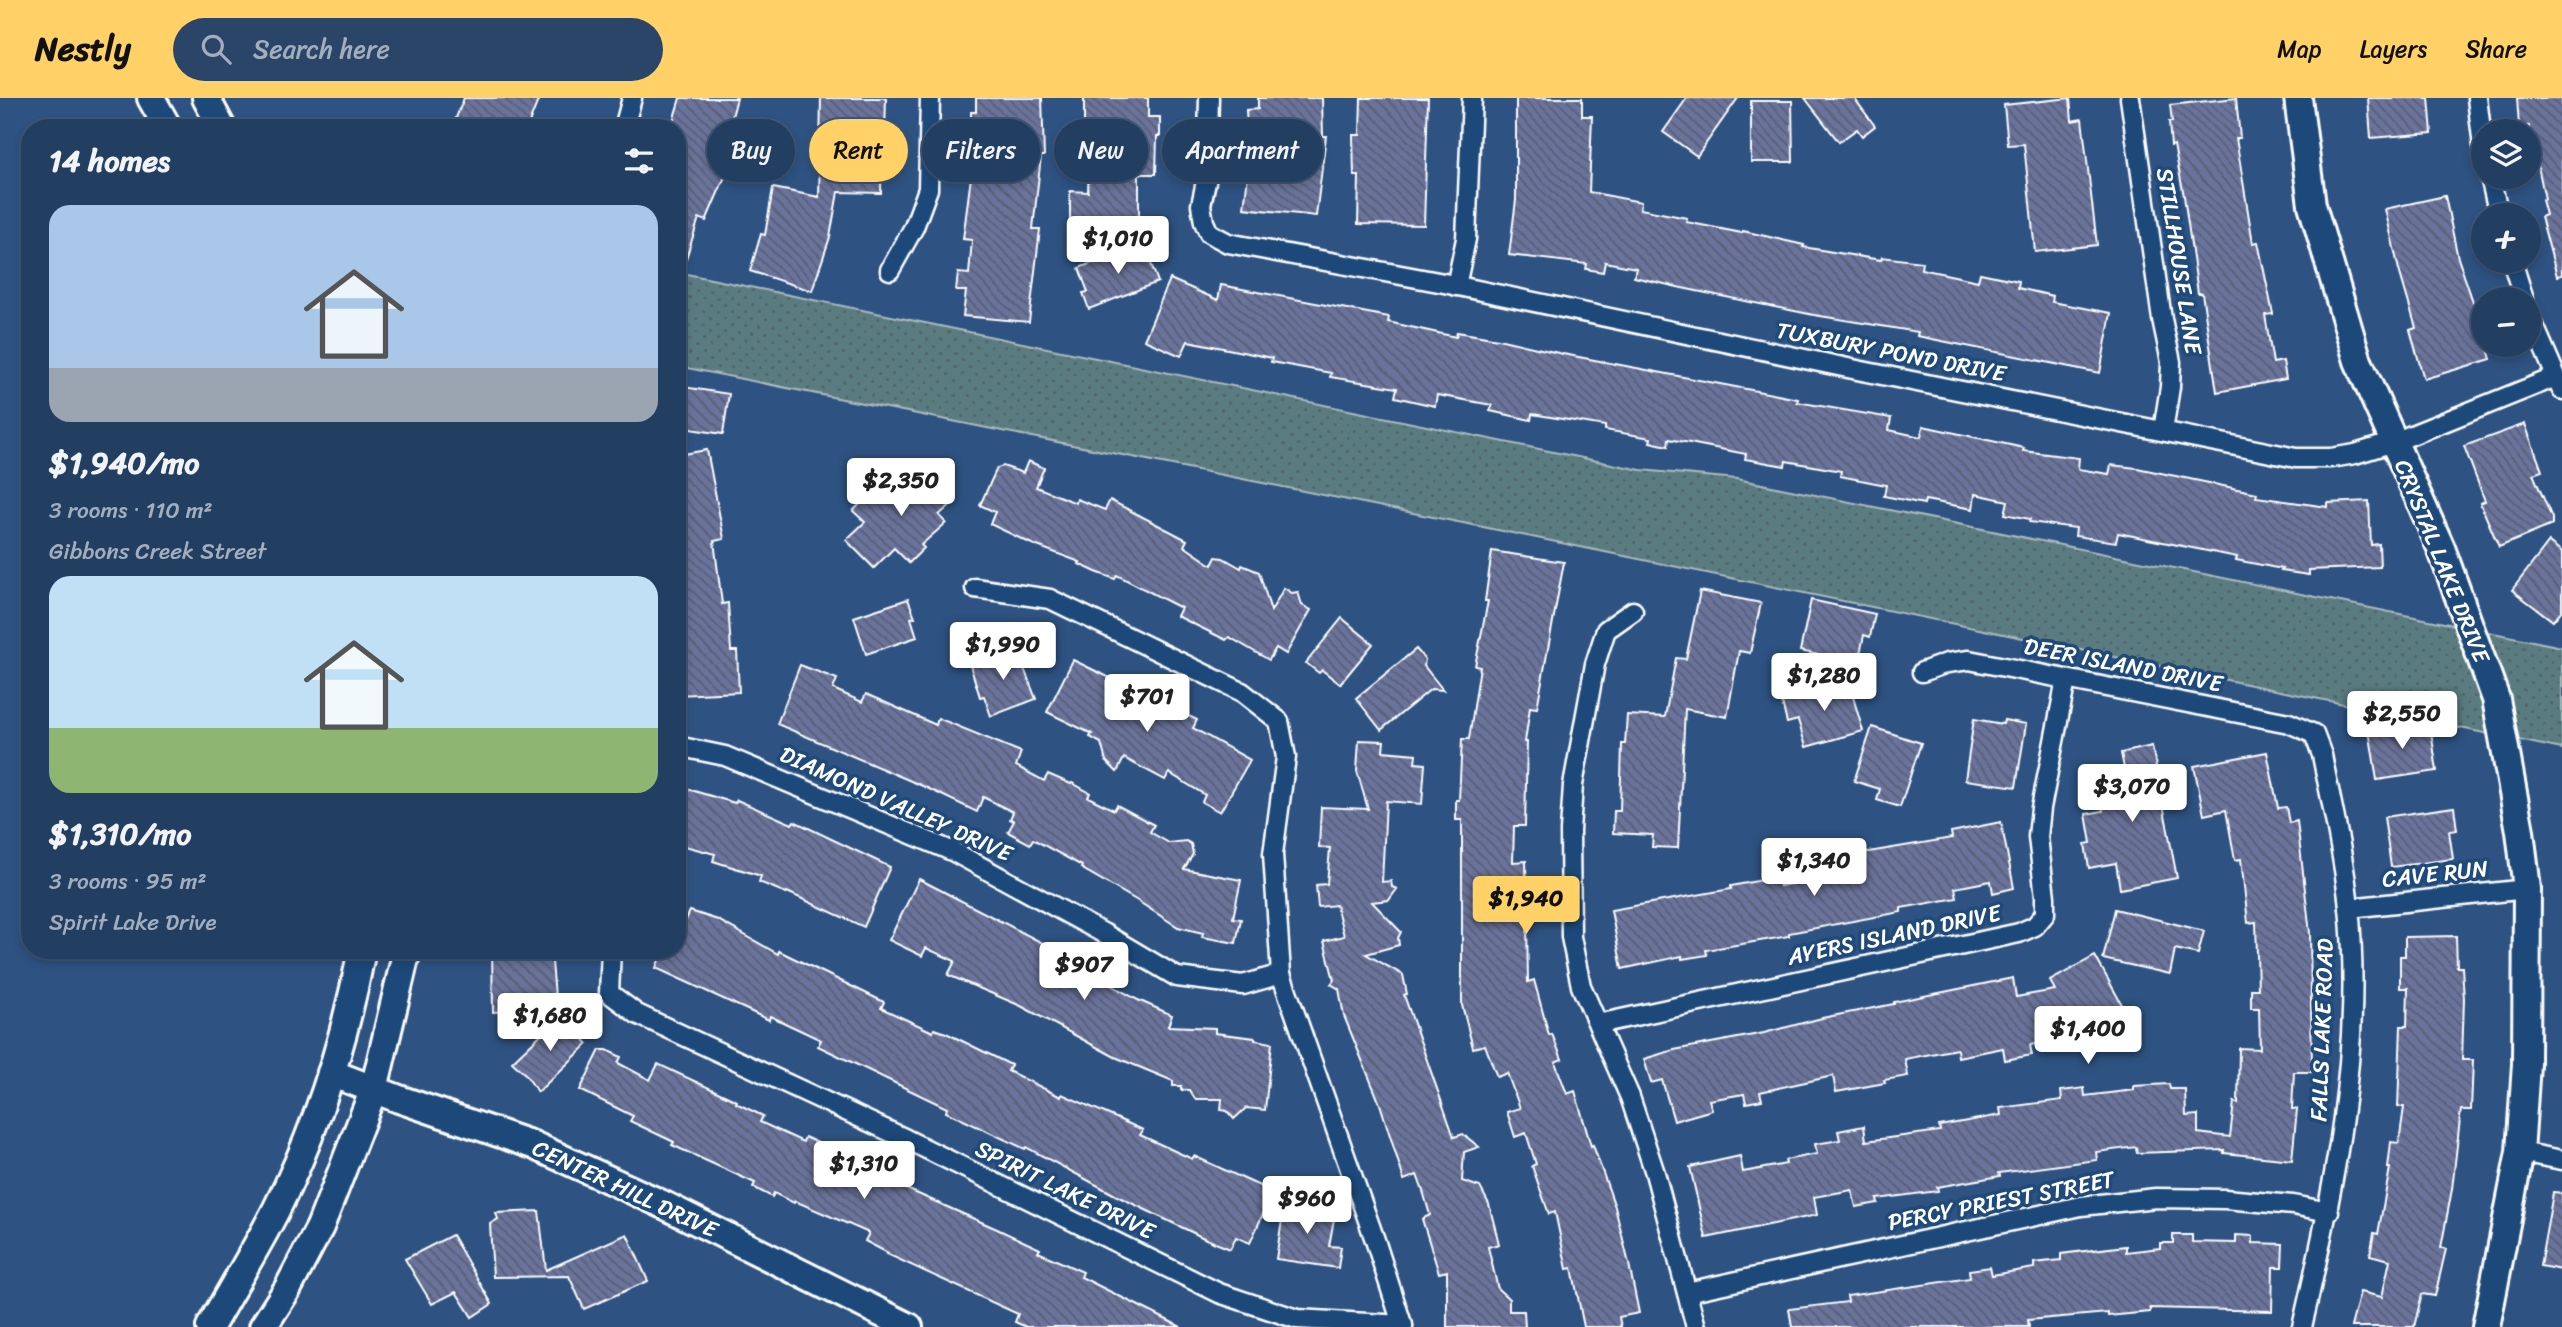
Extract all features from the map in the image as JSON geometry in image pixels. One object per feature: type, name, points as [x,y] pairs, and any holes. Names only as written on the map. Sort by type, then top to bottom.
[{"type":"street","points":[[151,98],[163,119]]},
{"type":"street","points":[[206,98],[217,119]]},
{"type":"street","points":[[626,119],[632,98]]},
{"type":"street","points":[[890,270],[914,227],[928,189],[930,98]]},
{"type":"street","name":"TUXBURY POND DRIVE","points":[[1209,98],[1208,177],[1201,205],[1209,233],[1228,243],[1456,286],[2296,458],[2331,458],[2355,454],[2559,384]]},
{"type":"street","points":[[1456,286],[1466,239],[1472,98]]},
{"type":"street","name":"STILLHOUSE LANE","points":[[2130,98],[2162,319],[2171,362],[2163,431]]},
{"type":"street","name":"CRYSTAL LAKE DRIVE","points":[[2298,98],[2312,205],[2358,361],[2441,548],[2496,699],[2520,831],[2527,889],[2526,1064],[2520,1152],[2486,1327]]},
{"type":"street","points":[[2477,98],[2480,119]]},
{"type":"street","points":[[2541,342],[2559,384]]},
{"type":"street","points":[[975,588],[1050,599],[1242,692],[1279,721],[1286,757],[1273,854],[1282,974],[1403,1326]]},
{"type":"street","points":[[1633,611],[1606,630],[1595,664],[1573,785],[1570,831],[1571,937],[1581,986],[1630,1097],[1656,1172],[1696,1327]]},
{"type":"street","name":"DEER ISLAND DRIVE","points":[[1922,672],[1947,663],[1969,660],[2290,723],[2314,734]]},
{"type":"street","name":"AYERS ISLAND DRIVE","points":[[1598,1024],[2019,933],[2035,926],[2045,914],[2038,837],[2041,808],[2066,680]]},
{"type":"street","name":"FALLS LAKE ROAD","points":[[2302,1327],[2329,1212],[2343,1129],[2350,1053],[2352,968],[2349,908],[2325,768],[2314,734]]},
{"type":"street","name":"DIAMOND VALLEY DRIVE","points":[[686,748],[725,756],[954,852],[1103,933],[1177,977],[1243,985],[1282,974]]},
{"type":"street","name":"CAVE RUN","points":[[2349,908],[2527,889]]},
{"type":"street","points":[[210,1327],[276,1209],[307,1142],[331,1073],[360,959]]},
{"type":"street","points":[[263,1327],[288,1288],[320,1227],[374,1089],[405,959]]},
{"type":"street","name":"SPIRIT LAKE DRIVE","points":[[611,959],[609,993],[637,1014],[906,1139],[1219,1293],[1297,1319],[1403,1326]]},
{"type":"street","name":"CENTER HILL DRIVE","points":[[331,1073],[533,1144],[660,1203],[909,1327]]},
{"type":"street","points":[[2520,1152],[2562,1160]]},
{"type":"street","name":"PERCY PRIEST STREET","points":[[1686,1292],[2081,1206],[2156,1198],[2211,1199],[2293,1205],[2329,1212]]},
{"type":"green space","points":[[686,274],[1641,470],[1737,479],[2562,647],[2562,749],[1473,525],[686,368]]},
{"type":"building","points":[[464,98],[539,98],[531,119],[456,119]]},
{"type":"building","points":[[680,98],[737,98],[731,119],[707,119],[707,182],[723,182],[706,221],[699,218],[686,258],[686,119],[674,119]]},
{"type":"building","points":[[821,98],[886,98],[885,119],[821,119]]},
{"type":"building","points":[[976,98],[1042,98],[1044,156],[1041,156],[1040,165],[1040,119],[971,119],[971,112],[976,112]]},
{"type":"building","points":[[1084,98],[1148,98],[1148,117],[1160,117],[1156,174],[1148,174],[1148,119],[1084,119]]},
{"type":"building","points":[[1258,98],[1322,98],[1323,119],[1247,119],[1246,110],[1258,109]]},
{"type":"building","points":[[1361,98],[1428,98],[1424,225],[1358,224],[1359,176],[1354,176],[1353,135],[1360,135]]},
{"type":"building","points":[[1516,98],[1582,98],[1582,116],[1592,116],[1589,192],[1641,202],[1640,209],[1687,218],[1686,222],[1742,233],[1743,231],[1804,245],[1803,247],[1881,260],[1882,257],[1922,262],[1921,269],[1978,281],[1980,273],[2019,281],[2018,288],[2053,296],[2052,302],[2111,313],[2100,373],[1917,336],[1918,332],[1814,315],[1682,288],[1634,277],[1636,268],[1605,262],[1603,272],[1586,269],[1587,264],[1509,255],[1516,200]]},
{"type":"building","points":[[1687,98],[1738,98],[1697,156],[1663,132]]},
{"type":"building","points":[[1805,98],[1854,98],[1875,126],[1862,136],[1857,129],[1839,142]]},
{"type":"building","points":[[2070,98],[2072,121],[2082,119],[2097,245],[2035,252],[2024,144],[2008,145],[2004,105]]},
{"type":"building","points":[[2236,98],[2240,138],[2236,138],[2253,243],[2258,242],[2273,314],[2265,315],[2273,363],[2283,361],[2286,379],[2217,392],[2202,293],[2198,293],[2184,196],[2174,145],[2171,146],[2170,105]]},
{"type":"building","points":[[2368,98],[2429,98],[2432,133],[2371,138]]},
{"type":"building","points":[[2517,98],[2562,98],[2562,275],[2557,276],[2541,217],[2546,215],[2542,200],[2545,199],[2541,180],[2541,119],[2518,119]]},
{"type":"building","points":[[1751,101],[1792,101],[1793,162],[1751,162]]},
{"type":"building","points":[[1323,136],[1326,136],[1323,160]]},
{"type":"building","points":[[819,182],[881,182],[881,193],[838,192],[830,237],[812,291],[750,271],[761,234],[765,235],[773,188],[819,197]]},
{"type":"building","points":[[970,182],[1038,182],[1033,229],[1040,229],[1029,322],[963,316],[966,291],[956,291],[958,273],[969,274],[972,240],[963,239]]},
{"type":"building","points":[[1088,182],[1139,182],[1139,232],[1070,232],[1070,191],[1088,192]]},
{"type":"building","points":[[1247,182],[1320,182],[1316,216],[1244,208]]},
{"type":"building","points":[[2445,196],[2458,258],[2471,296],[2471,357],[2491,359],[2424,379],[2410,330],[2416,328],[2385,209]]},
{"type":"building","points":[[1143,243],[1158,282],[1089,309],[1083,293],[1088,292],[1079,268]]},
{"type":"building","points":[[1170,279],[1218,300],[1221,285],[1389,317],[1388,322],[1456,337],[1457,332],[1498,339],[1798,399],[1797,402],[1891,418],[1889,430],[1921,437],[1923,426],[2024,448],[2023,451],[2079,458],[2078,469],[2109,474],[2111,465],[2137,468],[2257,493],[2256,497],[2328,507],[2328,503],[2369,501],[2371,545],[2379,544],[2380,567],[2309,570],[2309,575],[2236,560],[2237,557],[2118,533],[2116,542],[2075,536],[2076,528],[2029,522],[2030,519],[2005,514],[2008,501],[1975,494],[1973,509],[1925,500],[1924,504],[1884,496],[1886,485],[1840,476],[1841,471],[1786,461],[1785,466],[1745,459],[1746,454],[1669,439],[1668,446],[1650,442],[1651,438],[1605,430],[1605,426],[1532,414],[1531,420],[1490,411],[1492,405],[1437,395],[1435,406],[1395,397],[1397,388],[1330,377],[1331,373],[1271,362],[1272,358],[1188,341],[1181,356],[1144,340]]},
{"type":"building","points":[[686,387],[729,394],[723,434],[686,428]]},
{"type":"building","points":[[2525,424],[2542,471],[2533,474],[2552,518],[2552,525],[2499,547],[2480,503],[2485,501],[2464,446]]},
{"type":"building","points":[[707,450],[724,539],[714,541],[722,604],[728,603],[731,651],[737,651],[739,692],[686,695],[686,454]]},
{"type":"building","points":[[1028,461],[1044,468],[1036,487],[1076,503],[1077,499],[1105,510],[1110,500],[1187,540],[1184,546],[1212,565],[1216,557],[1223,558],[1241,568],[1242,565],[1259,572],[1271,611],[1284,588],[1292,593],[1298,592],[1302,605],[1311,610],[1286,654],[1276,648],[1269,660],[1229,637],[1226,640],[1177,616],[1181,608],[1117,575],[1115,579],[1096,572],[1079,564],[1080,562],[990,524],[995,512],[980,505],[997,468],[1003,466],[1023,473]]},
{"type":"building","points":[[914,467],[922,476],[928,471],[955,501],[939,515],[946,523],[921,545],[924,548],[909,563],[894,548],[874,568],[846,540],[865,522],[853,511],[870,494],[876,500]]},
{"type":"building","points":[[2549,542],[2562,552],[2562,610],[2553,621],[2512,590]]},
{"type":"building","points":[[1492,551],[1564,562],[1537,708],[1530,707],[1525,742],[1525,826],[1514,826],[1513,862],[1526,861],[1528,982],[1534,980],[1549,1035],[1552,1034],[1562,1059],[1555,1062],[1567,1094],[1575,1091],[1591,1146],[1593,1145],[1615,1207],[1629,1264],[1639,1313],[1619,1317],[1621,1327],[1584,1327],[1572,1268],[1567,1269],[1555,1212],[1549,1214],[1532,1166],[1536,1164],[1526,1133],[1515,1137],[1507,1112],[1520,1108],[1507,1073],[1497,1077],[1485,1045],[1473,1048],[1462,1005],[1462,820],[1456,820],[1456,800],[1459,800],[1462,739],[1469,739],[1480,667],[1475,666],[1488,601],[1485,601]]},
{"type":"building","points":[[1700,591],[1761,603],[1750,653],[1739,651],[1727,717],[1685,709],[1678,848],[1652,847],[1653,835],[1613,833],[1614,811],[1620,811],[1622,744],[1625,744],[1627,715],[1665,717],[1676,658],[1686,659]]},
{"type":"building","points":[[908,599],[915,617],[911,618],[917,637],[866,654],[854,617]]},
{"type":"building","points":[[1811,600],[1875,614],[1870,637],[1864,635],[1858,663],[1800,651]]},
{"type":"building","points":[[1342,618],[1373,644],[1340,684],[1322,670],[1319,673],[1306,663]]},
{"type":"building","points":[[1016,648],[1036,699],[991,716],[984,696],[980,697],[970,665]]},
{"type":"building","points":[[1416,649],[1425,659],[1424,666],[1443,690],[1431,689],[1381,730],[1356,698]]},
{"type":"building","points":[[1073,660],[1197,720],[1193,728],[1250,760],[1220,812],[1202,802],[1205,795],[1169,773],[1165,780],[1124,758],[1117,772],[1106,761],[1101,743],[1090,737],[1092,734],[1047,712]]},
{"type":"building","points":[[800,665],[837,679],[833,689],[862,702],[866,694],[936,725],[938,718],[1021,752],[1016,766],[1044,781],[1048,774],[1072,783],[1090,793],[1088,797],[1114,810],[1117,805],[1154,825],[1150,832],[1169,843],[1186,841],[1191,844],[1193,854],[1184,869],[1241,880],[1233,918],[1241,919],[1236,943],[1202,937],[1203,933],[1178,927],[1081,868],[1082,866],[1033,839],[1030,844],[1008,832],[1014,821],[1010,819],[1013,812],[983,797],[977,812],[777,724]]},
{"type":"building","points":[[1848,680],[1863,731],[1806,747],[1798,720],[1787,723],[1781,699]]},
{"type":"building","points":[[1974,719],[2003,724],[2004,720],[2026,724],[2016,787],[1965,780]]},
{"type":"building","points":[[2418,722],[2420,733],[2431,731],[2437,771],[2377,780],[2369,730]]},
{"type":"building","points":[[1872,727],[1921,743],[1900,807],[1877,800],[1880,789],[1854,781]]},
{"type":"building","points":[[1359,740],[1384,741],[1383,751],[1416,754],[1415,763],[1425,764],[1422,804],[1386,801],[1382,882],[1391,881],[1392,887],[1397,889],[1389,900],[1372,902],[1401,932],[1399,945],[1366,954],[1403,975],[1407,994],[1404,995],[1454,1137],[1463,1134],[1479,1147],[1464,1152],[1462,1181],[1480,1187],[1489,1204],[1499,1244],[1488,1247],[1498,1289],[1509,1299],[1509,1311],[1524,1311],[1525,1327],[1447,1327],[1447,1271],[1439,1273],[1422,1219],[1430,1215],[1423,1191],[1417,1175],[1404,1180],[1380,1104],[1344,1016],[1339,989],[1331,984],[1334,980],[1324,941],[1344,936],[1336,905],[1318,907],[1316,885],[1327,884],[1330,848],[1319,847],[1321,807],[1368,809],[1357,771]]},
{"type":"building","points":[[2152,746],[2177,878],[2120,889],[2116,863],[2089,868],[2085,844],[2091,843],[2086,814],[2103,811],[2097,779],[2125,773],[2121,753]]},
{"type":"building","points":[[2267,752],[2278,808],[2286,807],[2289,823],[2297,821],[2310,933],[2312,1072],[2294,1072],[2292,1109],[2297,1109],[2292,1160],[2224,1153],[2224,1150],[2137,1153],[2136,1147],[2096,1152],[2097,1160],[1999,1173],[2000,1176],[1937,1187],[1938,1191],[1877,1199],[1878,1203],[1856,1207],[1852,1190],[1814,1197],[1817,1215],[1706,1238],[1690,1167],[1740,1156],[1743,1172],[1786,1164],[1785,1160],[1817,1154],[1815,1144],[1840,1140],[1838,1131],[1864,1126],[1866,1141],[1940,1131],[1939,1126],[2001,1115],[2000,1108],[2062,1100],[2061,1091],[2084,1088],[2085,1096],[2134,1090],[2134,1086],[2169,1084],[2170,1089],[2185,1089],[2186,1116],[2198,1115],[2198,1133],[2230,1137],[2234,1102],[2238,1103],[2239,1048],[2260,1049],[2259,1008],[2251,1008],[2251,989],[2258,989],[2256,922],[2248,923],[2241,859],[2235,860],[2226,810],[2204,815],[2194,766]]},
{"type":"building","points":[[686,789],[735,803],[737,800],[792,824],[794,821],[890,867],[864,927],[759,882],[761,876],[713,861],[715,854],[686,846]]},
{"type":"building","points":[[2454,807],[2457,830],[2449,831],[2453,859],[2391,867],[2384,817]]},
{"type":"building","points":[[2001,822],[2014,888],[1993,893],[1991,881],[1955,888],[1957,898],[1901,908],[1901,912],[1789,933],[1789,936],[1706,950],[1707,955],[1682,959],[1682,956],[1622,969],[1611,910],[1731,889],[1731,886],[1778,877],[1780,886],[1811,880],[1809,867],[1840,861],[1839,857],[1952,838],[1951,832]]},
{"type":"building","points":[[919,879],[1085,965],[1083,969],[1138,1000],[1172,1015],[1168,1026],[1215,1028],[1215,1033],[1272,1043],[1265,1110],[1246,1108],[1234,1119],[1227,1111],[1221,1110],[1222,1099],[1195,1099],[1189,1090],[1173,1086],[1173,1081],[1115,1057],[1021,1006],[948,975],[955,961],[926,948],[922,956],[889,940]]},
{"type":"building","points":[[2115,909],[2204,931],[2198,954],[2175,949],[2170,974],[2103,959]]},
{"type":"building","points":[[690,911],[718,920],[778,954],[779,951],[884,1002],[881,1008],[933,1032],[934,1029],[946,1033],[1011,1065],[1008,1071],[1061,1097],[1062,1094],[1143,1130],[1140,1135],[1273,1192],[1250,1243],[1236,1237],[1230,1249],[1206,1239],[1119,1197],[1026,1147],[1025,1149],[946,1112],[947,1108],[818,1046],[821,1040],[770,1016],[769,1020],[656,968],[660,959],[686,959],[686,920]]},
{"type":"building","points":[[2456,936],[2457,967],[2462,967],[2464,999],[2462,1060],[2473,1060],[2471,1110],[2461,1110],[2452,1189],[2441,1248],[2446,1249],[2435,1296],[2422,1294],[2414,1327],[2351,1327],[2360,1292],[2382,1297],[2390,1260],[2370,1255],[2374,1233],[2378,1234],[2390,1168],[2391,1142],[2399,1143],[2404,1107],[2398,1107],[2401,1026],[2407,1026],[2408,988],[2400,988],[2400,956],[2405,956],[2405,937]]},
{"type":"building","points":[[2095,956],[2126,1012],[2085,1035],[2030,1045],[2032,1055],[2005,1060],[2003,1048],[1958,1057],[1957,1049],[1905,1059],[1908,1076],[1884,1080],[1885,1083],[1836,1092],[1833,1076],[1760,1092],[1762,1100],[1746,1103],[1744,1094],[1709,1100],[1712,1110],[1674,1121],[1662,1080],[1651,1083],[1644,1059],[1674,1050],[2013,978],[2016,997],[2055,990],[2050,981]]},
{"type":"building","points":[[492,959],[552,959],[556,1008],[493,1012]]},
{"type":"building","points":[[562,1014],[588,1044],[538,1092],[512,1062]]},
{"type":"building","points":[[600,1050],[607,1050],[621,1057],[618,1063],[650,1080],[658,1064],[737,1101],[736,1103],[763,1116],[760,1122],[803,1142],[805,1137],[867,1165],[866,1168],[900,1186],[1040,1249],[1038,1252],[1083,1272],[1081,1277],[1181,1327],[1026,1327],[1015,1322],[1018,1314],[887,1254],[865,1241],[869,1233],[774,1193],[772,1197],[753,1187],[755,1183],[672,1145],[674,1142],[630,1121],[633,1116],[580,1090]]},
{"type":"building","points":[[2553,1193],[2562,1194],[2562,1270],[2540,1266]]},
{"type":"building","points":[[1285,1200],[1321,1206],[1320,1216],[1334,1219],[1329,1246],[1341,1247],[1338,1268],[1276,1259]]},
{"type":"building","points":[[539,1211],[546,1270],[627,1234],[648,1281],[584,1309],[569,1276],[493,1277],[490,1224],[498,1219],[496,1213]]},
{"type":"building","points":[[452,1235],[492,1304],[472,1317],[456,1292],[432,1304],[405,1259]]},
{"type":"building","points":[[2173,1235],[2192,1235],[2192,1242],[2236,1243],[2236,1235],[2253,1236],[2253,1243],[2283,1244],[2282,1267],[2273,1267],[2272,1311],[2150,1308],[2150,1312],[2028,1320],[2029,1327],[1792,1327],[1789,1309],[1848,1302],[1847,1296],[1970,1278],[1969,1270],[1990,1267],[1992,1275],[2034,1268],[2034,1263],[2061,1260],[2061,1254],[2126,1246],[2126,1252],[2160,1248],[2160,1243],[2173,1243]]}]
